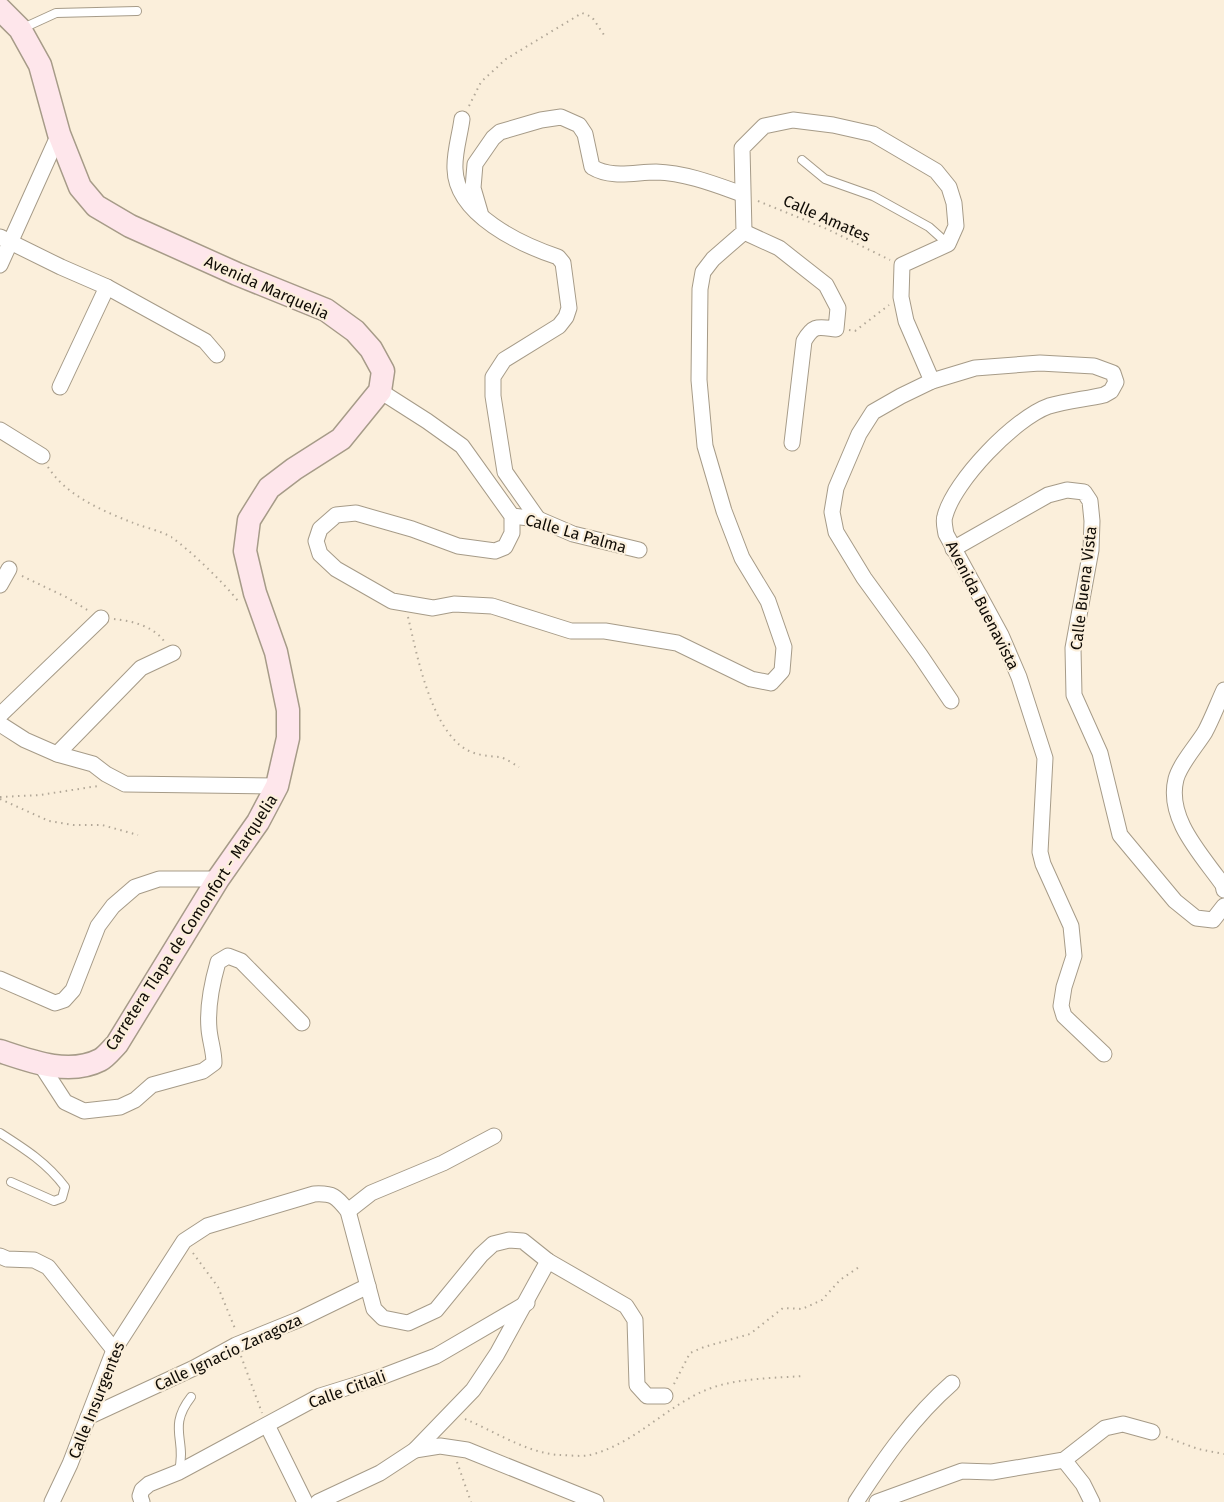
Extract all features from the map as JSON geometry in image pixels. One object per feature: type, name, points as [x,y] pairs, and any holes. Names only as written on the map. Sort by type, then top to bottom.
[{"type":"main road","name":"Avenida Marquelia","points":[[0,9],[20,30],[40,65],[59,134],[80,187],[96,206],[130,226],[237,274],[326,310],[356,331],[371,350],[383,371],[380,391]]},
{"type":"main road","points":[[277,786],[288,738],[288,710],[276,652],[255,593],[245,551],[249,520],[269,488],[342,439],[380,391]]},
{"type":"main road","name":"Carretera Tlapa de Comonfort - Marquelia","points":[[0,1051],[41,1065],[77,1067],[101,1060],[117,1044],[218,879],[258,822],[277,786]]},
{"type":"street","points":[[481,215],[473,188],[475,164],[493,138],[500,132],[541,120],[561,117],[579,125],[585,134],[592,167],[600,172],[632,175],[656,172],[699,178],[742,194]]},
{"type":"street","points":[[462,119],[455,169],[457,185],[469,204],[510,237],[558,257],[563,263],[569,308],[566,317],[559,326],[504,360],[493,377],[493,396],[505,472],[538,519]]},
{"type":"street","points":[[380,391],[462,446],[512,516],[512,533],[505,547],[495,551],[458,546],[412,529],[356,513],[336,515],[320,529],[316,541],[320,554],[336,569],[392,600],[433,608],[454,604],[492,606],[571,631],[605,631],[677,643],[751,679],[771,683],[782,671],[784,647],[768,602],[742,558],[724,511],[705,446],[699,380],[700,289],[703,272],[713,259],[744,232],[742,148],[750,137],[764,126],[793,120],[833,125],[873,134],[936,171],[949,187],[954,202],[956,226],[948,244],[902,265],[901,297],[906,321],[932,381],[873,412],[859,434],[836,488],[832,512],[836,532],[864,578],[902,628],[951,701]]},
{"type":"street","points":[[0,265],[5,240],[59,134]]},
{"type":"street","points":[[744,232],[779,248],[826,285],[838,308],[836,329],[817,327],[810,331],[804,341],[792,443]]},
{"type":"street","points":[[5,240],[106,286],[205,341],[217,355]]},
{"type":"street","points":[[60,387],[106,286]]},
{"type":"street","name":"Avenida Buenavista","points":[[932,381],[975,368],[1040,363],[1094,366],[1113,373],[1116,382],[1111,391],[1104,395],[1048,406],[1025,419],[992,447],[964,480],[944,518],[946,534],[953,549],[1001,635],[1019,677],[1046,758],[1040,852],[1043,864],[1071,927],[1074,956],[1064,987],[1061,1006],[1064,1016],[1104,1054]]},
{"type":"street","points":[[0,430],[42,456]]},
{"type":"street","name":"Calle Buena Vista","points":[[953,549],[1048,495],[1067,490],[1084,492],[1089,501],[1092,530],[1091,550],[1073,648],[1074,695],[1101,753],[1120,835],[1175,901],[1196,918],[1213,920],[1224,906]]},
{"type":"street","name":"Calle La Palma","points":[[512,516],[538,519],[573,534],[639,550]]},
{"type":"street","points":[[0,585],[9,569]]},
{"type":"street","points":[[0,715],[101,618]]},
{"type":"street","points":[[57,754],[141,668],[173,653]]},
{"type":"street","points":[[1224,690],[1206,729],[1177,777],[1174,791],[1179,818],[1189,839],[1223,885],[1224,890]]},
{"type":"street","points":[[0,724],[25,740],[57,754],[93,764],[124,784],[277,786]]},
{"type":"street","points":[[0,979],[55,1003],[64,1000],[73,990],[98,926],[112,906],[135,887],[159,879],[218,879]]},
{"type":"street","points":[[41,1065],[65,1102],[84,1111],[120,1107],[135,1100],[152,1084],[203,1071],[214,1063],[209,1028],[212,985],[218,962],[228,956],[241,961],[302,1023]]},
{"type":"street","points":[[348,1211],[371,1193],[443,1163],[494,1136]]},
{"type":"street","points":[[184,1241],[207,1226],[314,1194],[328,1193],[338,1198],[348,1211],[374,1309],[383,1318],[408,1323],[436,1310],[480,1255],[493,1244],[509,1240],[523,1241],[548,1261],[626,1306],[635,1320],[637,1385],[647,1396],[665,1396]]},
{"type":"street","name":"Calle Insurgentes","points":[[52,1502],[70,1464],[114,1350],[184,1241]]},
{"type":"street","points":[[0,1256],[7,1259],[34,1260],[48,1267],[114,1350]]},
{"type":"street","points":[[318,1502],[380,1473],[415,1450],[473,1390],[527,1303],[548,1261]]},
{"type":"street","name":"Calle Ignacio Zaragoza","points":[[88,1417],[194,1368],[236,1345],[300,1319],[368,1286]]},
{"type":"street","name":"Calle Citlali","points":[[141,1499],[142,1490],[149,1484],[179,1472],[320,1396],[381,1377],[436,1356],[527,1303]]},
{"type":"street","points":[[856,1502],[903,1434],[933,1399],[952,1383]]},
{"type":"street","points":[[877,1502],[962,1471],[992,1472],[1064,1460],[1105,1428],[1123,1424],[1152,1432]]},
{"type":"street","points":[[267,1425],[305,1502]]},
{"type":"street","points":[[415,1450],[440,1446],[467,1450],[596,1502]]},
{"type":"street","points":[[1064,1460],[1083,1484],[1092,1502]]},
{"type":"lane","points":[[20,30],[57,13],[137,11]]},
{"type":"lane","points":[[802,160],[825,179],[873,196],[929,227],[948,244]]},
{"type":"lane","points":[[0,1133],[32,1153],[54,1172],[65,1186],[62,1198],[54,1201],[11,1182]]},
{"type":"lane","points":[[179,1472],[181,1464],[177,1426],[181,1410],[191,1397]]},
{"type":"path","points":[[462,119],[481,81],[506,59],[582,13],[592,17],[606,38]]},
{"type":"path","name":"Calle Amates","points":[[742,194],[827,229],[902,265]]},
{"type":"path","points":[[836,329],[855,331],[901,297]]},
{"type":"path","points":[[42,456],[53,475],[75,494],[132,522],[169,536],[192,555],[243,607]]},
{"type":"path","points":[[9,569],[66,597],[101,618],[125,621],[158,633],[173,653]]},
{"type":"path","points":[[405,603],[425,685],[453,740],[468,751],[501,758],[519,767]]},
{"type":"path","points":[[0,798],[124,784]]},
{"type":"path","points":[[0,798],[49,821],[73,825],[102,825],[138,836]]},
{"type":"path","points":[[184,1241],[218,1287],[234,1322],[238,1337],[236,1345],[250,1376],[267,1425]]},
{"type":"path","points":[[665,1396],[677,1380],[690,1353],[750,1334],[783,1308],[802,1309],[822,1300],[840,1280],[859,1267]]},
{"type":"path","points":[[451,1413],[536,1451],[556,1455],[588,1455],[627,1441],[691,1398],[714,1387],[756,1379],[804,1376]]},
{"type":"path","points":[[1152,1432],[1197,1449],[1224,1454]]},
{"type":"path","points":[[451,1446],[471,1502]]}]
